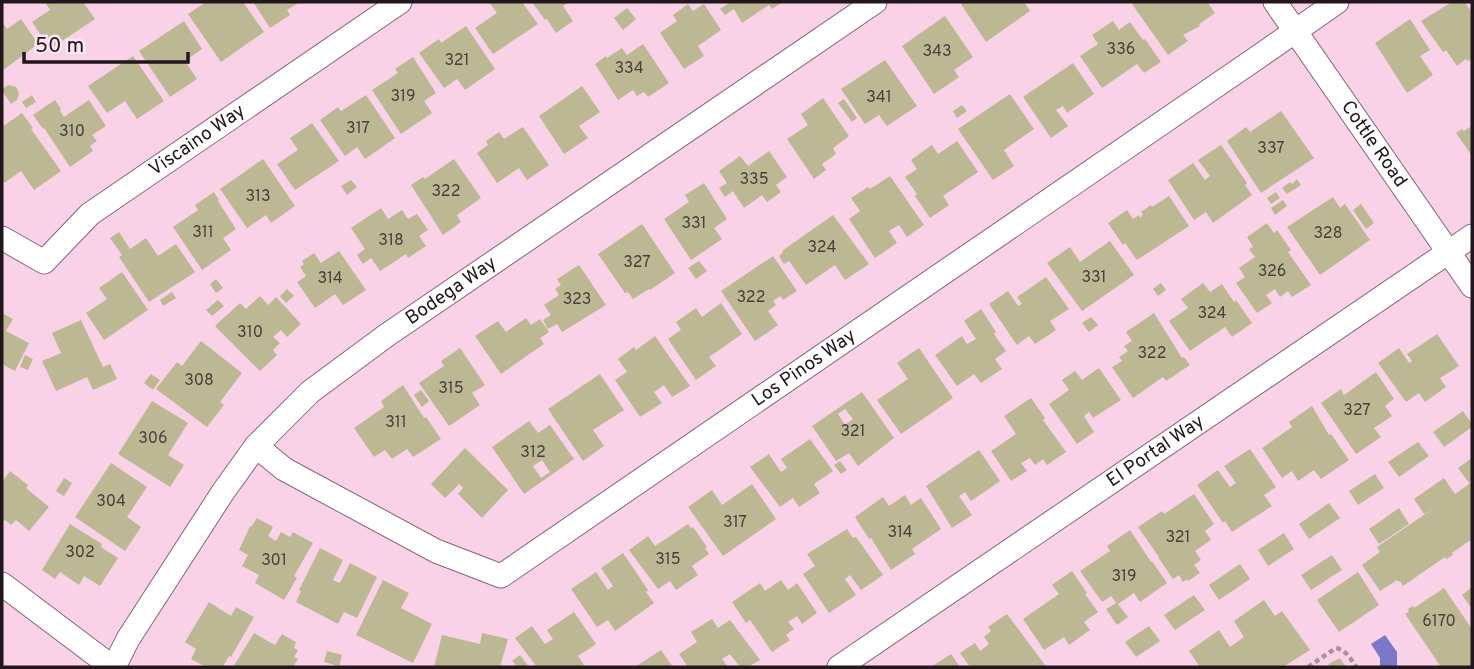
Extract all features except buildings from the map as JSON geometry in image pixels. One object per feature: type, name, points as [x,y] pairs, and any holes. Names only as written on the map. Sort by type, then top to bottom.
[{"type":"street","name":"Viscaino Way","points":[[2,238],[44,262],[90,214],[400,2]]},
{"type":"street","name":"Bodega Way","points":[[113,667],[128,639],[223,492],[256,446],[310,392],[387,335],[875,2]]},
{"type":"street","name":"Cottle Road","points":[[1275,2],[1472,286]]},
{"type":"street","name":"Los Pinos Way","points":[[256,446],[284,469],[436,551],[501,576],[1337,2]]},
{"type":"street","name":"El Portal Way","points":[[839,667],[1472,236]]},
{"type":"street","points":[[2,584],[113,667]]},
{"type":"path","points":[[1308,667],[1336,649],[1347,654],[1356,667]]},
{"type":"shaded area","points":[[1385,635],[1397,652],[1397,667],[1380,667],[1380,658],[1371,644]]}]
